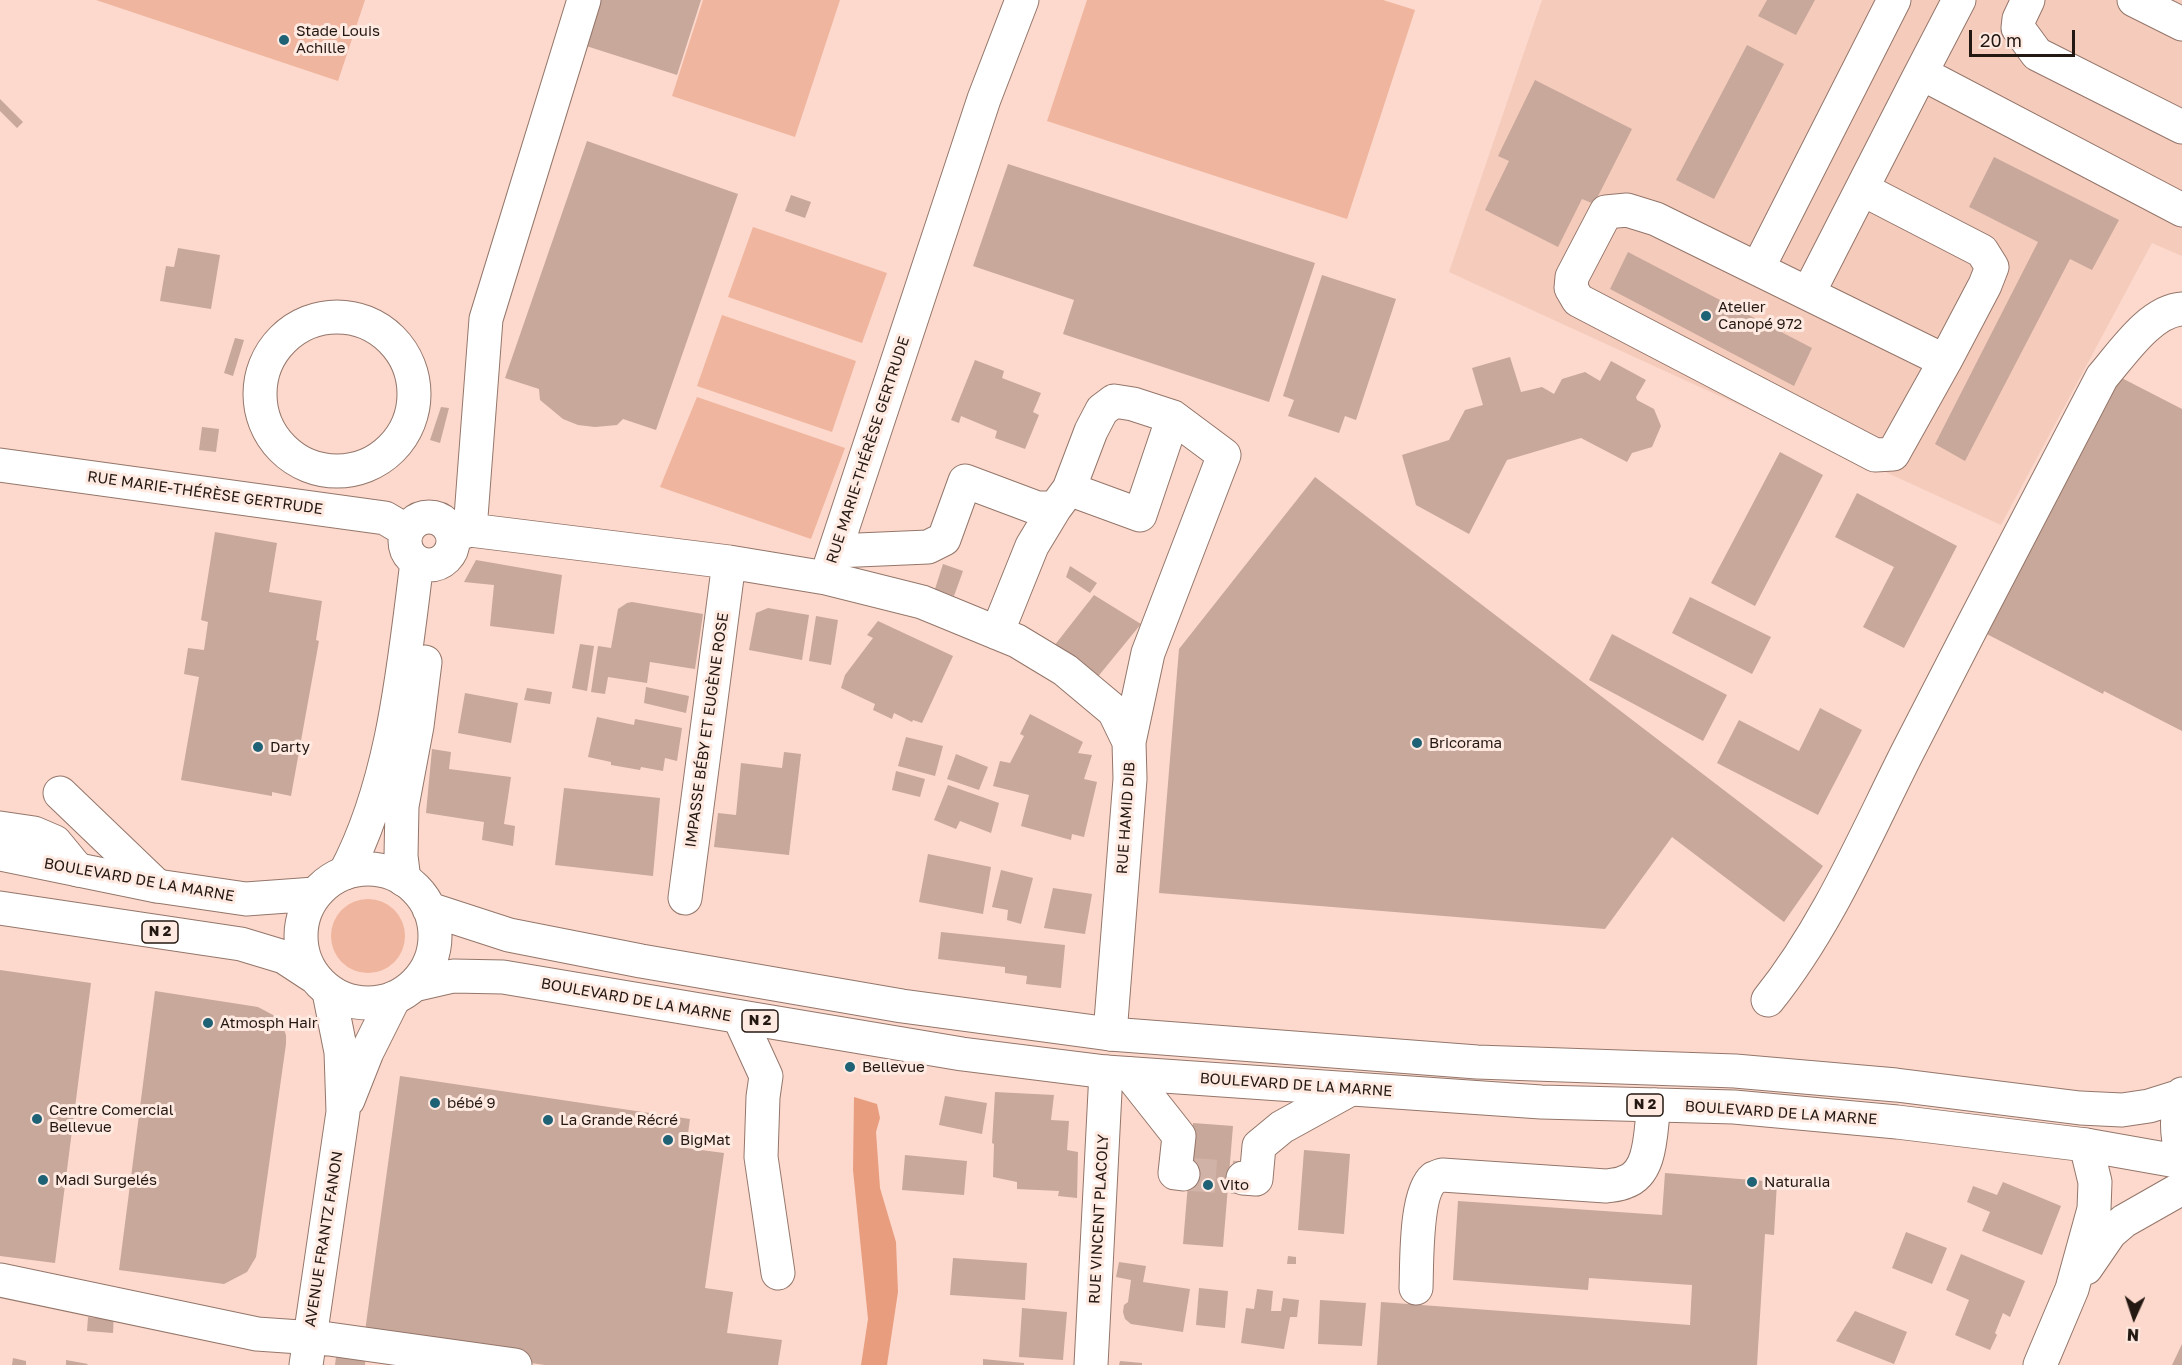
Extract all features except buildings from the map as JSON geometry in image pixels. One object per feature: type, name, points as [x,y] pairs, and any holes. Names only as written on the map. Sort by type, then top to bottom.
[{"type":"main road","points":[[404,880],[401,856],[402,806],[486,319],[584,0]]},
{"type":"main road","name":"RUE MARIE-THÉRÈSE GERTRUDE","points":[[445,548],[830,565],[981,110],[1022,0]]},
{"type":"main road","points":[[1758,268],[1894,0]]},
{"type":"main road","points":[[1809,292],[1959,0]]},
{"type":"main road","points":[[2028,0],[2019,19],[2018,28],[2037,54],[2182,127]]},
{"type":"main road","points":[[2134,0],[2182,24]]},
{"type":"main road","points":[[1921,73],[2182,210]]},
{"type":"main road","points":[[1862,189],[1982,251],[1992,267],[1945,361],[1893,454],[1875,455],[1578,300],[1571,288],[1572,277],[1606,212],[1627,210],[1656,219],[1809,292],[1945,361]]},
{"type":"main road","points":[[1768,1000],[1793,968],[1831,906],[2102,376],[2148,324],[2171,310],[2182,309]]},
{"type":"main road","points":[[329,316],[354,318],[377,327],[396,343],[410,364],[415,388],[413,413],[403,436],[386,454],[365,466],[343,471],[321,470],[301,462],[281,448],[267,428],[260,404],[260,379],[269,356],[284,336],[305,323],[329,316]]},
{"type":"main road","points":[[997,633],[1032,546],[1062,499],[1091,431],[1102,410],[1108,405],[1114,401],[1132,404],[1173,417],[1224,455],[1148,653],[1129,742]]},
{"type":"main road","points":[[830,565],[928,547],[944,539],[965,481],[1037,508],[1062,499],[1140,515],[1173,417]]},
{"type":"main road","points":[[256,499],[301,462]]},
{"type":"main road","name":"RUE MARIE-THÉRÈSE GERTRUDE","points":[[0,465],[385,518],[407,531]]},
{"type":"main road","points":[[365,466],[369,491],[378,517]]},
{"type":"main road","points":[[345,873],[357,850],[376,801],[394,723],[445,548],[444,522],[429,516],[414,521],[407,531],[404,542],[406,549],[445,548]]},
{"type":"main road","name":"IMPASSE BÉBY ET EUGÈNE ROSE","points":[[685,898],[729,562]]},
{"type":"main road","name":"RUE HAMID DIB","points":[[830,565],[1017,641],[1065,670],[1114,711],[1129,742],[1130,779],[1110,1034]]},
{"type":"main road","points":[[60,793],[157,886]]},
{"type":"main road","points":[[0,828],[34,833],[55,842],[78,870]]},
{"type":"main road","name":"BOULEVARD DE LA MARNE","points":[[0,854],[157,886],[246,899],[315,894]]},
{"type":"main road","points":[[365,869],[386,872],[404,880],[423,898],[435,929],[434,949],[427,968],[404,991],[372,1003],[350,1001],[321,984],[303,957],[300,934],[304,913],[315,894],[324,885],[345,873],[365,869]]},
{"type":"main road","name":"N 2","points":[[0,908],[242,944],[284,957],[321,984]]},
{"type":"main road","points":[[429,909],[509,935],[641,961],[902,1006],[1110,1034],[1477,1062],[1735,1071],[1896,1085],[2080,1108],[2122,1110],[2149,1106],[2182,1095]]},
{"type":"main road","name":"BOULEVARD DE LA MARNE","points":[[404,991],[453,976],[503,977],[962,1054],[1118,1073],[1541,1102],[1734,1107],[1897,1122],[2085,1145],[2182,1162]]},
{"type":"main road","name":"AVENUE FRANTZ FANON","points":[[308,1351],[343,1112],[341,1052],[321,984]]},
{"type":"main road","name":"AVENUE FRANTZ FANON","points":[[343,1112],[367,1052],[404,991]]},
{"type":"main road","points":[[739,1017],[766,1076],[761,1157],[778,1273]]},
{"type":"main road","points":[[1118,1073],[1179,1136],[1175,1173],[1183,1174]]},
{"type":"main road","name":"RUE VINCENT PLACOLY","points":[[1091,1365],[1118,1073]]},
{"type":"main road","points":[[1243,1178],[1256,1179],[1259,1146],[1282,1127],[1352,1089]]},
{"type":"main road","points":[[2182,1095],[2177,1118],[2178,1142],[2182,1154]]},
{"type":"main road","points":[[1416,1288],[1420,1213],[1423,1198],[1434,1178],[1442,1175],[1606,1186],[1627,1182],[1643,1168],[1654,1105]]},
{"type":"main road","points":[[2040,1365],[2072,1289],[2094,1209],[2095,1182],[2085,1145]]},
{"type":"main road","points":[[2072,1289],[2110,1233],[2124,1221],[2182,1188]]},
{"type":"main road","points":[[0,1280],[257,1334],[308,1351],[515,1365]]},
{"type":"shaded area","name":"Stade Louis Achille","points":[[96,0],[365,0],[338,81]]},
{"type":"shaded area","points":[[703,0],[840,0],[795,137],[672,96]]},
{"type":"shaded area","points":[[1087,0],[1383,0],[1415,10],[1347,219],[1047,121]]},
{"type":"shaded area","points":[[1542,0],[2182,0],[2182,256],[2152,243],[2001,525],[1449,272]]},
{"type":"shaded area","points":[[753,227],[887,273],[862,343],[728,297]]},
{"type":"shaded area","points":[[722,315],[856,361],[832,432],[697,386]]},
{"type":"shaded area","points":[[697,397],[845,448],[811,539],[660,487]]},
{"type":"shaded area","points":[[368,899],[389,905],[399,915],[405,936],[399,957],[389,967],[368,973],[347,967],[337,957],[331,936],[337,915],[347,905]]},
{"type":"shaded area","points":[[854,1097],[877,1104],[880,1118],[876,1132],[880,1188],[896,1242],[898,1292],[887,1365],[861,1365],[868,1319],[853,1170]]},
{"type":"tunnel","points":[[1183,1174],[1243,1178]]},
{"type":"place","name":"Stade Louis Achille","points":[[284,40]]},
{"type":"place","name":"Atelier Canopé 972","points":[[1706,316]]},
{"type":"place","name":"Bricorama","points":[[1417,743]]},
{"type":"place","name":"Darty","points":[[258,747]]},
{"type":"place","name":"Atmosph Hair","points":[[208,1023]]},
{"type":"place","name":"Bellevue","points":[[850,1067]]},
{"type":"place","name":"bébé 9","points":[[435,1103]]},
{"type":"place","name":"Centre Comercial Bellevue","points":[[37,1119]]},
{"type":"place","name":"La Grande Récré","points":[[548,1120]]},
{"type":"place","name":"BigMat","points":[[668,1140]]},
{"type":"place","name":"Madi Surgelés","points":[[43,1180]]},
{"type":"place","name":"Naturalia","points":[[1752,1182]]},
{"type":"place","name":"Vito","points":[[1208,1185]]}]
